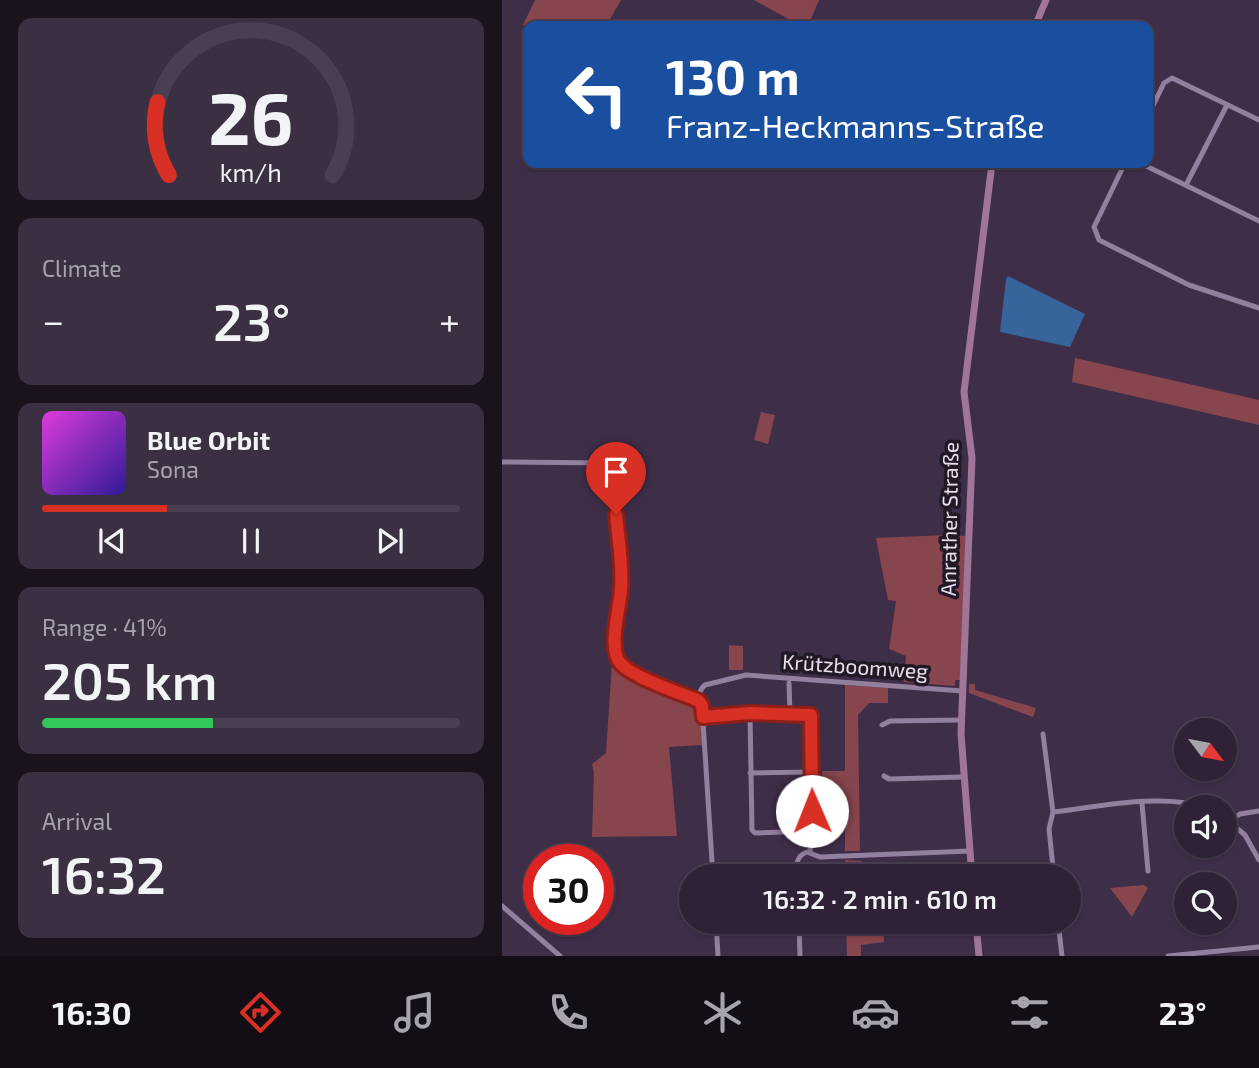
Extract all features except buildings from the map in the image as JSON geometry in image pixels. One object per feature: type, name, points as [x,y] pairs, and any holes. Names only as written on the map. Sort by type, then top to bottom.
[{"type":"main road","points":[[1037,21],[1046,0]]},
{"type":"main road","name":"Anrather Straße","points":[[971,864],[961,720],[972,458],[964,381],[991,168]]},
{"type":"main road","points":[[977,934],[979,956]]},
{"type":"street","points":[[1153,106],[1164,83],[1172,78],[1259,120]]},
{"type":"street","points":[[1186,185],[1227,105]]},
{"type":"street","points":[[1123,168],[1094,227],[1099,240],[1189,285],[1259,308]]},
{"type":"street","points":[[1150,168],[1259,221]]},
{"type":"street","points":[[502,463],[610,463],[621,569],[615,637],[617,658],[631,672],[699,701],[702,706],[712,864]]},
{"type":"street","name":"Krützboomweg","points":[[699,701],[699,693],[705,685],[746,675],[962,691]]},
{"type":"street","points":[[789,683],[790,714]]},
{"type":"street","points":[[703,717],[750,713],[811,715],[810,852]]},
{"type":"street","points":[[750,713],[753,832],[812,831]]},
{"type":"street","points":[[882,724],[890,721],[961,720]]},
{"type":"street","points":[[1043,734],[1053,812],[1049,829],[1053,864]]},
{"type":"street","points":[[750,773],[812,772]]},
{"type":"street","points":[[884,776],[889,779],[963,777]]},
{"type":"street","points":[[1053,812],[1174,800]]},
{"type":"street","points":[[1142,803],[1148,871]]},
{"type":"street","points":[[1237,815],[1259,811]]},
{"type":"street","points":[[1237,828],[1245,835],[1259,860]]},
{"type":"street","points":[[798,864],[802,854],[810,852],[820,856],[970,851]]},
{"type":"street","points":[[502,906],[560,956]]},
{"type":"street","points":[[717,934],[718,956]]},
{"type":"street","points":[[799,934],[800,956]]},
{"type":"street","points":[[1059,934],[1061,956]]},
{"type":"street","points":[[1168,956],[1259,947]]},
{"type":"shaded area","points":[[535,0],[621,0],[609,21],[525,21]]},
{"type":"shaded area","points":[[754,0],[819,0],[810,21],[792,21]]},
{"type":"shaded area","points":[[1075,358],[1259,400],[1259,425],[1072,382]]},
{"type":"shaded area","points":[[761,412],[775,415],[768,444],[754,440]]},
{"type":"shaded area","points":[[966,536],[960,680],[955,680],[955,686],[904,682],[906,656],[889,649],[896,601],[888,600],[876,538]]},
{"type":"shaded area","points":[[729,645],[743,646],[743,670],[729,670]]},
{"type":"shaded area","points":[[613,648],[616,660],[622,667],[698,703],[700,707],[703,745],[669,747],[677,836],[592,837],[592,764],[606,753]]},
{"type":"shaded area","points":[[969,684],[975,684],[975,690],[1036,708],[1033,717],[969,693]]},
{"type":"shaded area","points":[[845,685],[888,688],[888,703],[869,703],[858,715],[860,851],[845,851],[845,797],[823,797],[822,771],[845,771]]},
{"type":"shaded area","points":[[845,860],[862,861],[862,864],[845,864]]},
{"type":"shaded area","points":[[1144,885],[1148,888],[1132,917],[1110,888]]},
{"type":"shaded area","points":[[846,934],[884,934],[884,942],[861,945],[861,956],[847,956]]},
{"type":"water","points":[[1008,276],[1085,314],[1070,347],[1000,332]]},
{"type":"route","points":[[616,514],[621,569],[615,637],[617,658],[631,672],[699,701],[703,717],[750,713],[811,715],[812,811]]}]
